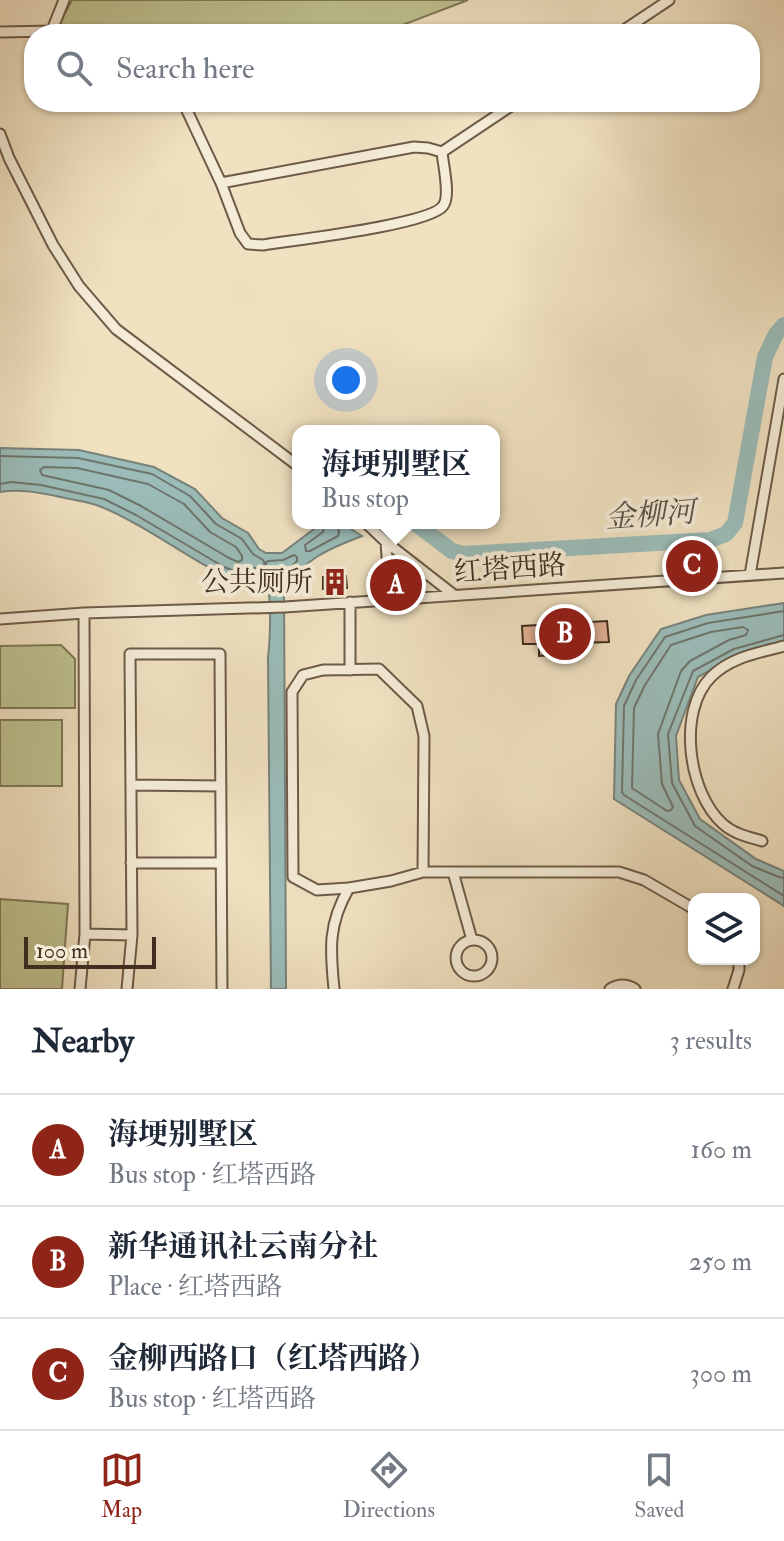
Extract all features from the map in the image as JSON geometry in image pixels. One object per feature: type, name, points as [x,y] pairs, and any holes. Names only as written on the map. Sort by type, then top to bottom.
[{"type":"street","points":[[54,24],[64,0]]},
{"type":"street","points":[[633,24],[669,0]]},
{"type":"street","points":[[0,32],[24,32]]},
{"type":"street","points":[[188,112],[221,183],[240,233],[248,244],[263,245],[388,226],[437,212],[445,205],[447,197],[442,152]]},
{"type":"street","points":[[221,183],[414,147],[442,152],[502,112]]},
{"type":"street","points":[[0,134],[53,245],[79,286],[116,329],[292,461]]},
{"type":"street","points":[[750,575],[784,379]]},
{"type":"street","points":[[372,529],[454,595]]},
{"type":"street","points":[[377,600],[388,571],[386,542]]},
{"type":"street","name":"红塔西路","points":[[0,619],[84,613],[285,607],[784,573]]},
{"type":"street","points":[[350,602],[350,670]]},
{"type":"street","points":[[80,989],[85,934],[84,613]]},
{"type":"street","points":[[762,841],[734,832],[722,823],[703,796],[692,759],[693,712],[712,676],[737,659],[784,646]]},
{"type":"street","points":[[127,989],[132,935],[130,654],[220,654],[222,989]]},
{"type":"street","points":[[423,872],[424,736],[417,706],[379,669],[323,670],[303,675],[292,692],[293,877],[317,890],[391,881],[423,872],[619,872],[644,880],[688,906]]},
{"type":"street","points":[[131,785],[221,786]]},
{"type":"street","points":[[131,863],[221,863]]},
{"type":"street","points":[[453,872],[472,940]]},
{"type":"street","points":[[334,989],[330,945],[338,907],[349,888]]},
{"type":"street","points":[[85,934],[132,935]]},
{"type":"street","points":[[472,940],[487,946],[492,956],[490,967],[476,976],[463,973],[455,957],[460,945],[472,940]]},
{"type":"street","points":[[733,989],[739,965]]},
{"type":"street","points":[[610,989],[626,985],[635,989]]},
{"type":"green space","points":[[72,0],[468,0],[405,24],[59,24]]},
{"type":"green space","points":[[61,645],[75,659],[75,708],[0,708],[0,646]]},
{"type":"green space","points":[[0,720],[62,720],[62,786],[0,786]]},
{"type":"green space","points":[[0,899],[68,904],[62,989],[0,989]]},
{"type":"water","points":[[0,448],[79,450],[154,467],[195,489],[222,518],[248,533],[259,549],[266,553],[282,553],[314,529],[351,529],[362,536],[328,550],[308,563],[284,590],[286,989],[271,989],[270,618],[266,576],[255,575],[241,583],[206,566],[139,525],[92,504],[35,492],[0,492]]},
{"type":"water","points":[[784,603],[784,643],[736,656],[698,677],[676,736],[679,780],[700,819],[756,859],[784,871],[784,906],[614,799],[616,704],[629,676],[661,629],[706,615]]},
{"type":"building","name":"公共厕所","points":[[346,576],[347,588],[323,589],[323,577]]},
{"type":"building","points":[[607,621],[609,642],[575,643],[574,654],[539,656],[539,644],[523,644],[522,626]]},
{"type":"waterway","name":"金柳河","points":[[423,529],[452,551],[464,554],[710,540],[726,534],[735,523],[765,357],[784,325]]},
{"type":"place","name":"金柳西路口（红塔西路）","points":[[692,566]]},
{"type":"place","name":"公共厕所","points":[[335,582]]},
{"type":"place","name":"海埂别墅区","points":[[396,585]]},
{"type":"place","name":"新华通讯社云南分社","points":[[565,634]]}]
